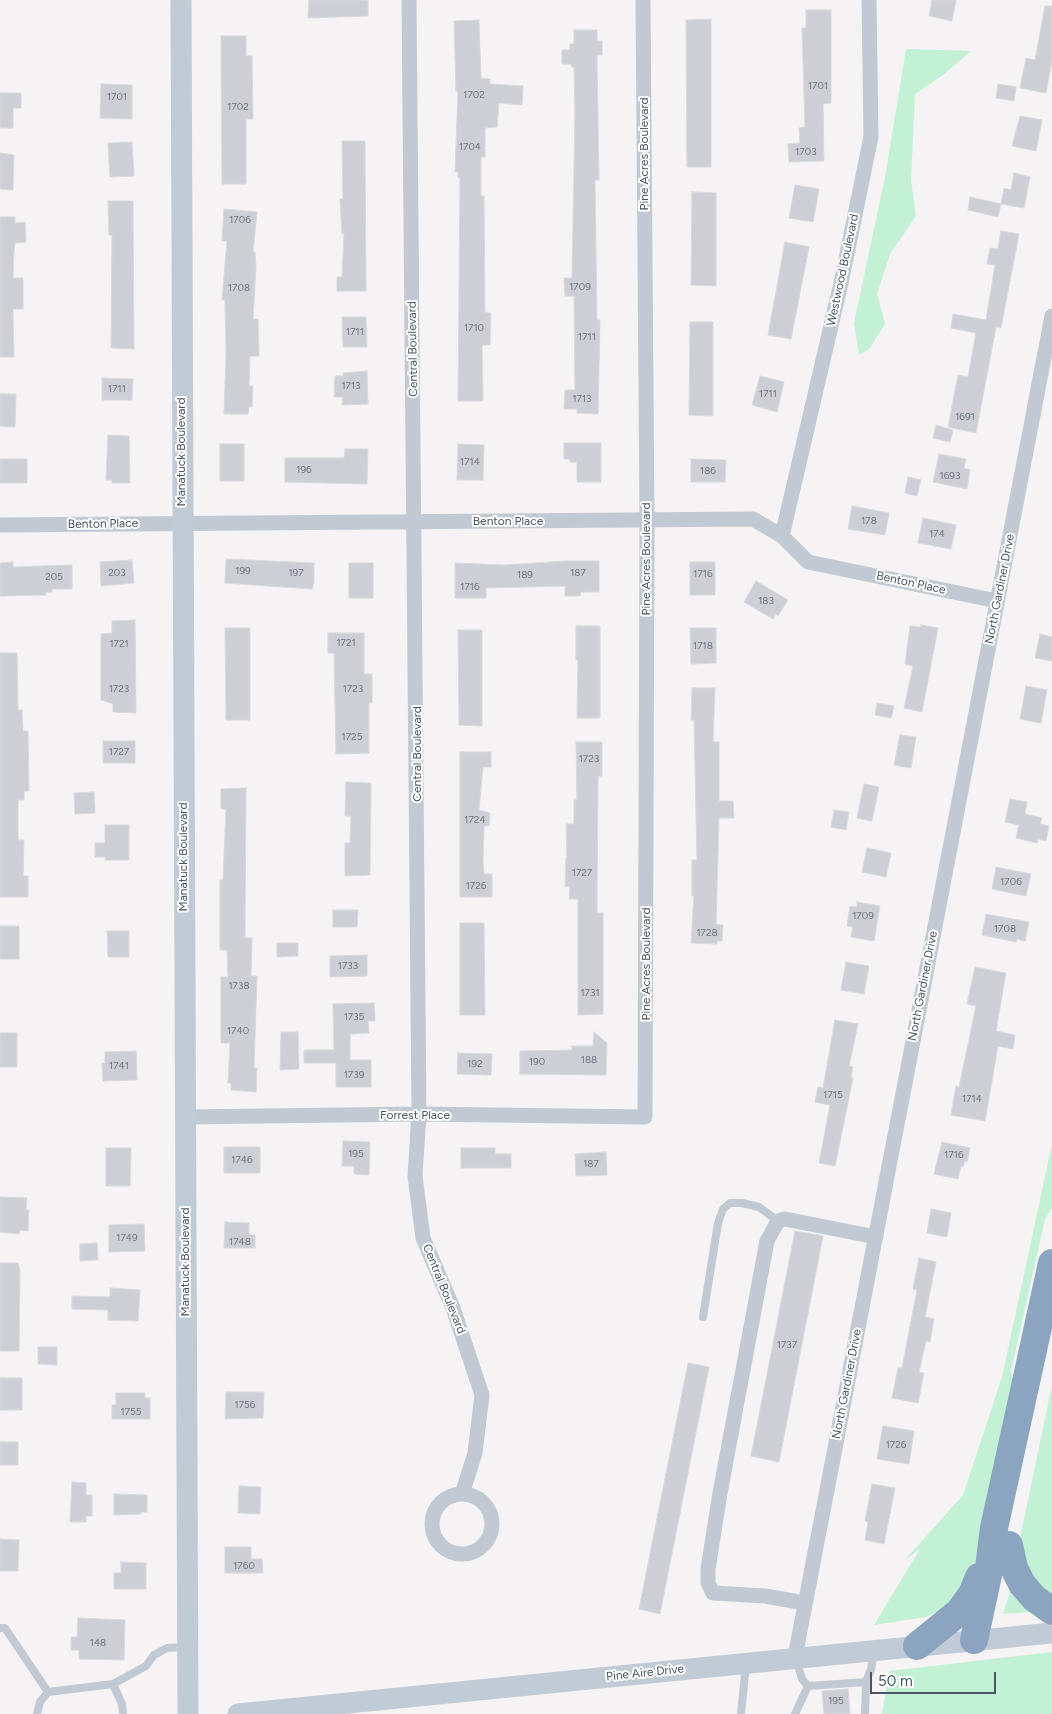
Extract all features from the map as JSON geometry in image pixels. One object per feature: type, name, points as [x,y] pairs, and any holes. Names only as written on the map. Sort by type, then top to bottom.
[{"type":"highway","points":[[981,1640],[1002,1537],[1052,1263]]},
{"type":"highway","points":[[917,1646],[954,1617],[968,1602],[1002,1537],[1052,1345]]},
{"type":"highway","points":[[1002,1537],[1022,1584],[1034,1598],[1052,1611]]},
{"type":"street","name":"Manatuck Boulevard","points":[[181,0],[181,524],[188,1714]]},
{"type":"street","name":"Central Boulevard","points":[[410,0],[419,1114],[414,1176],[423,1238],[453,1308],[482,1395],[475,1453],[462,1494]]},
{"type":"street","name":"Pine Acres Boulevard","points":[[643,0],[647,520],[645,1117]]},
{"type":"street","name":"Westwood Boulevard","points":[[782,536],[841,283],[870,137],[869,0]]},
{"type":"street","name":"North Gardiner Drive","points":[[795,1657],[1052,316]]},
{"type":"street","name":"Benton Place","points":[[0,525],[753,519],[782,536],[808,562],[997,601]]},
{"type":"street","name":"Forrest Place","points":[[184,1117],[419,1114],[645,1117]]},
{"type":"street","points":[[805,1602],[765,1596],[713,1593],[708,1583],[708,1569],[720,1493],[767,1240],[778,1221],[785,1219],[876,1237]]},
{"type":"street","name":"Pine Aire Drive","points":[[238,1714],[795,1657],[1052,1633]]},
{"type":"lane","points":[[703,1318],[718,1223],[723,1209],[730,1203],[742,1203],[758,1207],[778,1221]]},
{"type":"lane","points":[[0,1628],[5,1628],[48,1692]]},
{"type":"lane","points":[[37,1714],[40,1702],[48,1692],[112,1684],[140,1669],[154,1655],[167,1648],[188,1647]]},
{"type":"lane","points":[[865,1714],[866,1682],[871,1669],[874,1650]]},
{"type":"lane","points":[[795,1657],[802,1680],[808,1686],[866,1682]]},
{"type":"lane","points":[[741,1714],[746,1662]]},
{"type":"lane","points":[[112,1684],[122,1704],[122,1714]]},
{"type":"lane","points":[[795,1714],[808,1686]]},
{"type":"green space","points":[[906,49],[971,51],[943,75],[915,94],[911,180],[916,216],[890,254],[877,294],[885,324],[869,349],[859,355],[854,323],[885,177]]},
{"type":"green space","points":[[1052,1144],[1052,1208],[1045,1219],[1011,1371],[1015,1405],[978,1555],[967,1585],[952,1605],[926,1617],[874,1625],[920,1549],[905,1560],[963,1495],[1002,1377]]},
{"type":"green space","points":[[1052,1385],[1052,1597],[1039,1587],[1018,1548]]},
{"type":"green space","points":[[1013,1591],[1033,1612],[1003,1614],[1010,1592]]},
{"type":"green space","points":[[1052,1652],[1052,1714],[882,1714],[889,1671]]},
{"type":"building","points":[[309,0],[368,0],[368,16],[308,18]]},
{"type":"building","points":[[932,0],[956,0],[952,21],[929,16]]},
{"type":"building","points":[[1045,6],[1052,6],[1052,61],[1046,93],[1020,88],[1026,58],[1035,60]]},
{"type":"building","points":[[806,10],[831,10],[831,103],[823,104],[824,161],[789,162],[788,144],[800,143],[799,128],[805,127],[802,28],[806,28]]},
{"type":"building","points":[[711,19],[711,167],[687,167],[686,20]]},
{"type":"building","points":[[479,20],[481,78],[490,79],[490,84],[523,86],[522,105],[499,103],[497,127],[485,128],[485,157],[481,157],[481,196],[484,196],[485,312],[491,313],[490,345],[482,345],[483,401],[458,401],[460,177],[458,178],[458,172],[455,172],[458,91],[456,91],[454,21]]},
{"type":"building","points":[[574,30],[597,30],[597,41],[602,41],[602,55],[597,55],[599,180],[595,180],[597,320],[600,320],[598,414],[577,413],[577,409],[564,409],[565,390],[575,390],[574,296],[565,296],[564,278],[572,278],[575,111],[574,67],[571,64],[562,64],[562,50],[570,50],[570,44],[574,44]]},
{"type":"building","points":[[221,36],[246,36],[246,56],[252,56],[253,119],[246,119],[246,184],[222,184]]},
{"type":"building","points":[[101,84],[132,85],[132,119],[100,118]]},
{"type":"building","points":[[998,84],[1016,87],[1014,101],[996,98]]},
{"type":"building","points":[[0,93],[21,93],[21,108],[13,108],[13,128],[0,128]]},
{"type":"building","points":[[1020,116],[1042,120],[1036,151],[1012,146]]},
{"type":"building","points":[[342,141],[365,141],[366,291],[337,291],[337,277],[342,277],[344,234],[342,234],[340,199],[343,199]]},
{"type":"building","points":[[132,142],[134,176],[110,177],[108,143]]},
{"type":"building","points":[[0,153],[14,155],[13,190],[0,189]]},
{"type":"building","points":[[1014,173],[1030,177],[1024,208],[1001,204],[1004,188],[1011,190]]},
{"type":"building","points":[[795,185],[819,189],[813,222],[789,218]]},
{"type":"building","points":[[692,192],[716,193],[716,286],[691,285]]},
{"type":"building","points":[[970,197],[1001,204],[998,217],[968,210]]},
{"type":"building","points":[[108,201],[133,201],[134,349],[111,348],[112,235],[109,235]]},
{"type":"building","points":[[224,209],[257,212],[253,252],[255,252],[256,267],[253,319],[258,319],[259,356],[250,356],[249,386],[253,386],[252,407],[249,407],[248,414],[224,414],[226,355],[225,300],[222,300],[227,241],[222,241]]},
{"type":"building","points":[[0,217],[15,217],[15,223],[25,222],[26,242],[15,243],[14,251],[13,278],[23,278],[23,309],[13,309],[14,357],[0,357]]},
{"type":"building","points":[[1001,231],[1019,234],[1001,328],[996,327],[976,433],[948,427],[958,375],[968,377],[976,333],[951,328],[953,314],[986,320],[995,265],[987,264],[990,248],[998,249]]},
{"type":"building","points":[[785,242],[809,247],[791,339],[768,335]]},
{"type":"building","points":[[342,317],[366,317],[367,347],[343,347]]},
{"type":"building","points":[[690,322],[713,322],[713,416],[689,415]]},
{"type":"building","points":[[367,371],[368,404],[342,405],[343,397],[334,397],[335,376],[343,376],[343,373]]},
{"type":"building","points":[[760,376],[784,382],[777,412],[752,405]]},
{"type":"building","points":[[102,378],[133,379],[132,400],[102,400]]},
{"type":"building","points":[[0,394],[16,394],[15,427],[0,426]]},
{"type":"building","points":[[936,425],[953,430],[950,442],[933,438]]},
{"type":"building","points":[[108,435],[129,436],[130,483],[112,483],[112,480],[106,480]]},
{"type":"building","points":[[564,443],[601,443],[601,482],[577,482],[577,462],[570,462],[570,459],[564,459]]},
{"type":"building","points":[[220,444],[244,444],[244,481],[220,481]]},
{"type":"building","points":[[458,444],[484,445],[483,480],[457,480]]},
{"type":"building","points":[[345,449],[368,449],[367,484],[285,482],[285,458],[344,458]]},
{"type":"building","points":[[939,454],[966,459],[964,468],[970,470],[967,489],[933,482]]},
{"type":"building","points":[[0,459],[27,459],[27,483],[0,483]]},
{"type":"building","points":[[691,459],[726,460],[725,482],[691,482]]},
{"type":"building","points":[[908,477],[921,480],[917,496],[905,493]]},
{"type":"building","points":[[852,506],[889,513],[885,535],[848,529]]},
{"type":"building","points":[[923,518],[956,525],[951,549],[918,543]]},
{"type":"building","points":[[226,559],[314,563],[312,589],[225,583]]},
{"type":"building","points":[[132,560],[134,583],[101,586],[100,562]]},
{"type":"building","points":[[599,561],[599,592],[581,592],[580,596],[565,596],[565,586],[486,588],[486,598],[455,598],[455,563],[504,565]]},
{"type":"building","points":[[13,562],[13,567],[72,565],[72,589],[52,589],[52,592],[45,592],[46,595],[0,596],[0,563]]},
{"type":"building","points":[[690,562],[715,562],[715,595],[690,595]]},
{"type":"building","points":[[349,563],[373,563],[373,598],[349,598]]},
{"type":"building","points":[[756,581],[788,600],[778,616],[776,614],[773,619],[744,602]]},
{"type":"building","points":[[135,620],[136,713],[113,712],[113,704],[101,700],[101,634],[112,633],[112,621]]},
{"type":"building","points":[[921,625],[938,628],[922,712],[904,708],[913,666],[905,664],[910,626],[921,627]]},
{"type":"building","points":[[576,626],[600,626],[600,718],[577,718],[578,660],[576,660]]},
{"type":"building","points":[[225,628],[250,628],[250,720],[226,720]]},
{"type":"building","points":[[690,628],[716,628],[716,663],[691,664]]},
{"type":"building","points":[[458,630],[482,630],[482,726],[459,725]]},
{"type":"building","points":[[328,633],[364,633],[364,674],[372,674],[372,703],[369,703],[369,753],[336,754],[334,653],[328,653]]},
{"type":"building","points":[[1040,634],[1052,637],[1052,661],[1035,658]]},
{"type":"building","points":[[0,653],[17,653],[18,710],[22,710],[23,731],[28,731],[29,791],[24,791],[24,800],[18,800],[18,840],[24,840],[23,876],[28,876],[28,897],[0,897]]},
{"type":"building","points":[[1026,686],[1047,690],[1041,723],[1020,719]]},
{"type":"building","points":[[692,688],[715,688],[713,742],[719,742],[719,801],[733,801],[734,818],[719,818],[716,924],[723,925],[722,941],[717,941],[717,944],[691,943],[694,896],[692,896],[692,860],[697,860],[694,720],[691,720]]},
{"type":"building","points":[[877,703],[894,706],[891,718],[875,715]]},
{"type":"building","points":[[900,735],[916,737],[911,768],[894,765]]},
{"type":"building","points":[[103,741],[135,741],[135,763],[103,763]]},
{"type":"building","points":[[576,742],[602,742],[602,776],[598,776],[597,913],[603,913],[603,1014],[578,1015],[578,899],[569,899],[570,887],[565,886],[567,858],[566,824],[574,824],[574,800],[577,800]]},
{"type":"building","points":[[460,752],[491,752],[491,767],[483,767],[479,810],[490,813],[489,826],[484,826],[483,860],[484,874],[492,874],[492,897],[460,897]]},
{"type":"building","points":[[346,782],[371,783],[370,875],[345,876],[345,843],[350,843],[351,816],[345,816]]},
{"type":"building","points":[[864,784],[879,787],[872,821],[857,818]]},
{"type":"building","points":[[246,788],[245,938],[252,938],[251,976],[257,976],[254,1068],[257,1068],[256,1092],[231,1090],[231,1083],[228,1083],[230,1043],[221,1043],[221,977],[228,977],[227,950],[220,950],[220,880],[223,880],[226,809],[221,809],[221,789]]},
{"type":"building","points":[[94,792],[95,813],[75,814],[74,793]]},
{"type":"building","points":[[1010,799],[1027,802],[1025,814],[1042,818],[1040,824],[1049,826],[1046,841],[1038,839],[1037,843],[1016,838],[1019,825],[1005,822]]},
{"type":"building","points":[[834,810],[849,812],[846,830],[831,827]]},
{"type":"building","points":[[105,825],[129,825],[129,860],[105,860],[105,857],[95,857],[95,843],[105,843]]},
{"type":"building","points":[[867,848],[891,853],[886,877],[862,872]]},
{"type":"building","points":[[996,867],[1031,874],[1026,896],[992,889]]},
{"type":"building","points":[[857,902],[880,906],[874,941],[851,937],[853,927],[847,926],[850,906],[857,907]]},
{"type":"building","points":[[333,910],[358,910],[357,927],[333,927]]},
{"type":"building","points":[[986,914],[1029,922],[1025,941],[1017,939],[1016,942],[982,935]]},
{"type":"building","points":[[460,923],[484,923],[485,1015],[460,1015]]},
{"type":"building","points":[[0,926],[19,926],[19,959],[0,959]]},
{"type":"building","points":[[107,931],[129,931],[129,957],[108,957]]},
{"type":"building","points":[[277,943],[298,943],[298,956],[277,957]]},
{"type":"building","points":[[367,955],[367,976],[330,977],[330,956]]},
{"type":"building","points":[[846,962],[869,966],[864,994],[841,990]]},
{"type":"building","points":[[975,967],[1006,973],[996,1031],[1015,1035],[1013,1049],[998,1046],[985,1121],[951,1115],[956,1086],[959,1087],[976,1006],[967,1004]]},
{"type":"building","points":[[374,1003],[375,1021],[368,1021],[369,1033],[350,1034],[350,1060],[371,1060],[371,1087],[336,1087],[336,1063],[304,1063],[304,1050],[334,1050],[333,1004]]},
{"type":"building","points":[[835,1020],[858,1024],[849,1066],[853,1067],[851,1078],[853,1078],[835,1166],[819,1163],[830,1105],[815,1102],[818,1087],[823,1088]]},
{"type":"building","points":[[281,1032],[298,1032],[299,1069],[280,1070]]},
{"type":"building","points":[[594,1032],[607,1043],[606,1075],[520,1074],[520,1051],[572,1050],[572,1046],[593,1046]]},
{"type":"building","points":[[0,1033],[17,1033],[17,1067],[0,1067]]},
{"type":"building","points":[[136,1051],[137,1080],[103,1081],[102,1063],[105,1063],[105,1052]]},
{"type":"building","points":[[458,1053],[492,1054],[491,1075],[457,1074]]},
{"type":"building","points":[[343,1141],[370,1142],[369,1175],[354,1174],[354,1166],[342,1166]]},
{"type":"building","points":[[942,1142],[970,1148],[967,1162],[965,1161],[963,1167],[961,1166],[958,1179],[934,1174]]},
{"type":"building","points":[[224,1147],[260,1147],[260,1173],[224,1173]]},
{"type":"building","points":[[106,1148],[131,1148],[130,1186],[106,1186]]},
{"type":"building","points":[[461,1148],[495,1148],[495,1154],[511,1154],[511,1168],[461,1168]]},
{"type":"building","points":[[606,1152],[607,1175],[576,1176],[575,1154]]},
{"type":"building","points":[[0,1197],[27,1198],[26,1210],[29,1210],[28,1231],[20,1230],[19,1234],[0,1232]]},
{"type":"building","points":[[931,1209],[951,1213],[947,1237],[927,1233]]},
{"type":"building","points":[[225,1222],[249,1223],[249,1235],[255,1235],[255,1248],[224,1248]]},
{"type":"building","points":[[144,1224],[145,1251],[109,1252],[109,1225]]},
{"type":"building","points":[[795,1231],[823,1236],[779,1462],[751,1456]]},
{"type":"building","points":[[97,1243],[98,1260],[80,1261],[80,1244]]},
{"type":"building","points":[[919,1258],[936,1262],[925,1317],[934,1319],[930,1342],[926,1341],[919,1372],[924,1373],[918,1403],[892,1398],[898,1368],[902,1368],[917,1290],[913,1289]]},
{"type":"building","points":[[0,1263],[18,1263],[20,1270],[19,1351],[0,1351]]},
{"type":"building","points":[[110,1288],[140,1290],[138,1321],[108,1320],[108,1310],[72,1309],[72,1296],[110,1297]]},
{"type":"building","points":[[38,1347],[57,1347],[57,1365],[38,1364]]},
{"type":"building","points":[[688,1363],[709,1367],[660,1614],[639,1609]]},
{"type":"building","points":[[0,1378],[22,1378],[22,1410],[0,1410]]},
{"type":"building","points":[[226,1392],[264,1392],[263,1418],[225,1419]]},
{"type":"building","points":[[116,1393],[145,1393],[145,1398],[150,1398],[150,1419],[112,1419],[112,1405],[116,1405]]},
{"type":"building","points":[[883,1426],[914,1431],[909,1464],[877,1459]]},
{"type":"building","points":[[0,1442],[18,1442],[18,1465],[0,1465]]},
{"type":"building","points":[[72,1482],[86,1483],[86,1495],[92,1495],[92,1516],[86,1516],[86,1522],[70,1522]]},
{"type":"building","points":[[872,1484],[895,1488],[884,1544],[865,1540],[868,1522],[865,1521]]},
{"type":"building","points":[[239,1486],[261,1487],[260,1514],[238,1513]]},
{"type":"building","points":[[114,1494],[147,1495],[147,1512],[114,1515]]},
{"type":"building","points":[[0,1539],[19,1540],[18,1571],[0,1571]]},
{"type":"building","points":[[225,1547],[251,1547],[251,1559],[262,1559],[263,1573],[225,1573]]},
{"type":"building","points":[[121,1562],[146,1563],[146,1589],[114,1589],[114,1573],[121,1573]]},
{"type":"building","points":[[78,1618],[125,1620],[124,1660],[79,1659],[79,1650],[71,1650],[71,1637],[77,1637]]},
{"type":"building","points":[[848,1689],[850,1714],[824,1714],[822,1691]]}]
